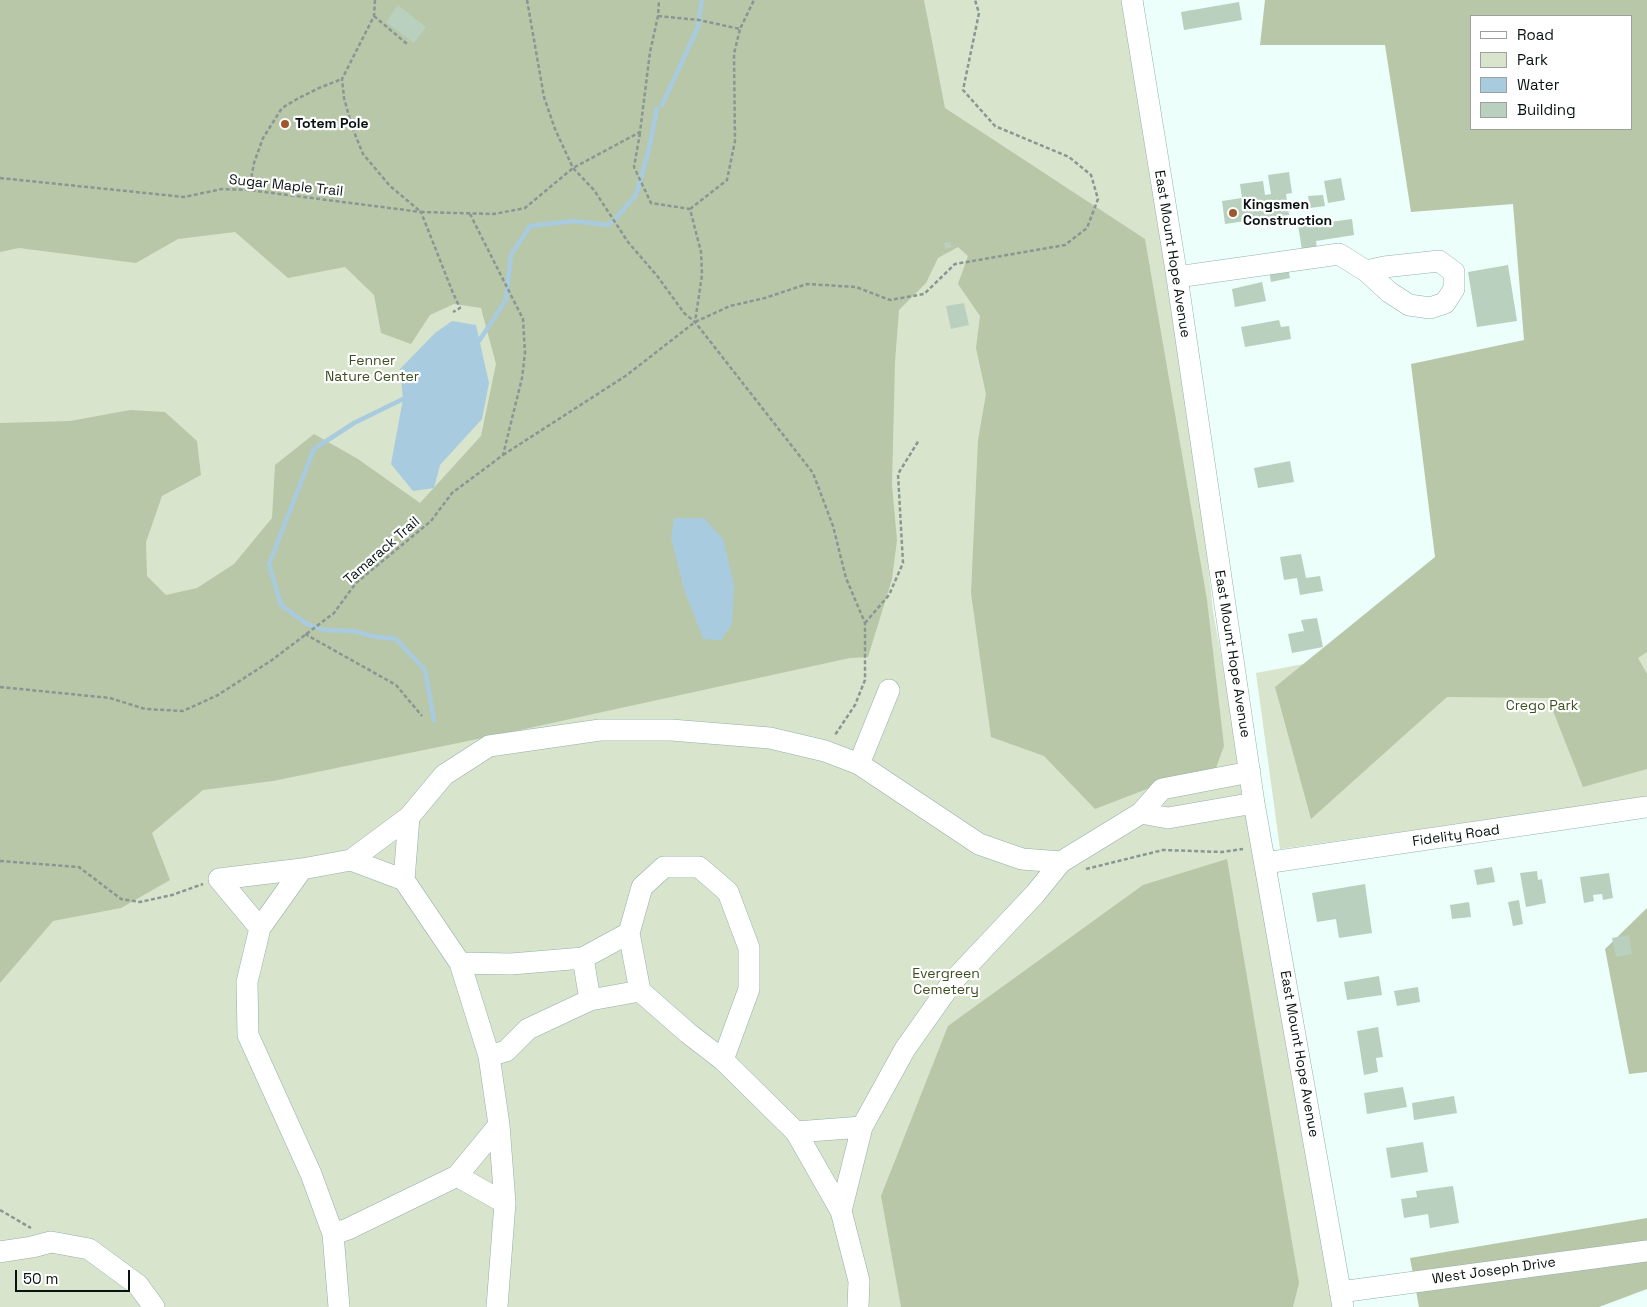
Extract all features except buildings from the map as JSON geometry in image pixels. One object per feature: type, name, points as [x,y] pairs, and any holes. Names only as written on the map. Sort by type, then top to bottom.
[{"type":"street","name":"East Mount Hope Avenue","points":[[1132,0],[1177,277],[1254,803],[1342,1299]]},
{"type":"street","points":[[1177,277],[1339,254],[1366,271]]},
{"type":"street","points":[[859,764],[889,690]]},
{"type":"street","points":[[218,879],[302,869],[351,860],[409,817],[444,775],[489,746],[600,730],[671,730],[770,738],[825,751],[859,764],[979,844],[1022,859],[1061,862]]},
{"type":"street","points":[[841,1211],[862,1127],[905,1049],[953,981],[1035,894],[1061,862],[1142,813],[1162,789],[1250,772]]},
{"type":"street","points":[[1142,813],[1168,818],[1254,803]]},
{"type":"street","name":"Fidelity Road","points":[[1265,864],[1647,807]]},
{"type":"street","points":[[404,880],[409,817]]},
{"type":"street","points":[[351,860],[404,880],[460,963],[489,1056],[499,1125],[505,1203],[497,1307]]},
{"type":"street","points":[[723,1060],[748,989],[749,948],[728,892],[699,867],[664,867],[642,887],[629,933],[640,991],[723,1060],[796,1132],[841,1211],[859,1281],[858,1307]]},
{"type":"street","points":[[302,869],[260,928],[247,982],[248,1035],[311,1174],[333,1234],[339,1307]]},
{"type":"street","points":[[218,879],[260,928]]},
{"type":"street","points":[[460,963],[511,964],[583,958],[629,933]]},
{"type":"street","points":[[583,958],[590,1000]]},
{"type":"street","points":[[489,1056],[506,1051],[528,1029],[590,1000],[640,991]]},
{"type":"street","points":[[333,1234],[348,1229],[457,1176],[499,1125]]},
{"type":"street","points":[[796,1132],[862,1127]]},
{"type":"street","points":[[457,1176],[505,1203]]},
{"type":"street","points":[[0,1252],[51,1242],[89,1249],[138,1285],[154,1307]]},
{"type":"street","name":"West Joseph Drive","points":[[1342,1299],[1647,1251]]},
{"type":"path","points":[[375,0],[374,16],[342,79],[344,98],[352,127],[363,154],[390,186],[421,212],[460,308],[453,312]]},
{"type":"path","points":[[527,0],[544,97],[573,168],[594,190],[628,242],[658,277],[684,313],[696,322],[813,473],[833,526],[846,578],[865,623],[865,680],[855,705],[825,751]]},
{"type":"path","points":[[660,0],[650,52],[634,167],[650,203],[690,209],[727,180],[735,141],[734,54],[740,29],[754,0]]},
{"type":"path","name":"Tamarack Trail","points":[[0,686],[110,698],[145,709],[183,711],[218,696],[272,660],[334,613],[356,583],[431,521],[452,493],[503,455],[627,375],[696,322],[730,306],[766,298],[807,284],[856,287],[890,300],[924,294],[955,264],[1065,245],[1087,228],[1098,199],[1091,175],[1069,157],[995,126],[963,90],[979,12],[975,0]]},
{"type":"path","points":[[374,16],[407,44]]},
{"type":"path","points":[[658,16],[699,20],[740,29]]},
{"type":"path","points":[[249,190],[254,163],[263,138],[282,108],[319,88],[342,79]]},
{"type":"path","name":"Sugar Maple Trail","points":[[0,178],[184,197],[222,189],[249,190],[421,212],[494,214],[524,208],[573,168],[640,132]]},
{"type":"path","points":[[690,209],[701,252],[702,275],[696,322]]},
{"type":"path","points":[[470,214],[523,319],[525,353],[522,378],[503,455]]},
{"type":"path","points":[[865,623],[889,594],[903,563],[898,474],[919,440]]},
{"type":"path","points":[[305,634],[348,660],[396,685],[422,716]]},
{"type":"path","points":[[1061,862],[1083,870],[1163,850],[1222,852],[1247,848]]},
{"type":"path","points":[[0,861],[80,867],[121,898],[140,902],[218,879]]},
{"type":"path","points":[[0,1210],[51,1242]]},
{"type":"green space","name":"Evergreen Cemetery","points":[[0,0],[1132,0],[1177,277],[1213,611],[1337,1307],[0,1307]]},
{"type":"green space","name":"Fenner Nature Center","points":[[0,0],[924,0],[945,108],[1145,239],[1207,600],[1224,746],[1213,776],[1147,789],[1095,809],[1044,756],[991,737],[971,593],[978,440],[986,394],[976,348],[980,316],[958,284],[968,256],[958,247],[938,258],[926,283],[899,310],[895,362],[892,485],[897,540],[892,579],[868,657],[850,658],[497,735],[273,781],[203,790],[152,833],[170,880],[121,908],[53,921],[0,983],[0,423],[70,421],[130,410],[165,412],[197,441],[201,475],[162,496],[146,542],[147,576],[166,595],[197,588],[234,564],[272,518],[275,465],[314,434],[358,459],[420,503],[481,436],[496,364],[481,308],[454,304],[430,315],[411,344],[381,333],[374,295],[345,267],[288,278],[235,232],[178,239],[136,263],[19,248],[0,252]]},
{"type":"green space","name":"Crego Park","points":[[1265,0],[1647,0],[1647,652],[1638,658],[1647,674],[1647,769],[1583,787],[1548,698],[1447,697],[1311,819],[1275,687],[1435,557],[1411,364],[1524,340],[1513,204],[1411,212],[1385,45],[1260,45]]},
{"type":"green space","name":"Crego Park","points":[[1388,0],[1647,0],[1647,797],[1280,849],[1256,673],[1467,633],[1550,355],[1520,183],[1419,204]]},
{"type":"green space","points":[[1227,859],[1299,1283],[1293,1307],[901,1307],[881,1196],[948,1026],[1143,885]]},
{"type":"green space","points":[[1647,908],[1647,1072],[1629,1074],[1605,949]]},
{"type":"green space","points":[[1647,1218],[1647,1289],[1599,1307],[1419,1307],[1410,1258]]},
{"type":"water","points":[[452,321],[476,325],[489,383],[482,419],[440,465],[434,488],[413,491],[391,464],[403,399],[400,369],[435,333]]},
{"type":"water","points":[[674,518],[704,518],[723,539],[734,584],[732,624],[721,640],[703,639],[684,589],[671,538]]},
{"type":"waterway","points":[[662,105],[698,27],[702,0]]},
{"type":"waterway","points":[[616,218],[636,195],[649,149],[657,108]]},
{"type":"waterway","points":[[479,341],[506,300],[511,255],[530,226],[573,221],[608,225],[612,222]]},
{"type":"waterway","points":[[403,399],[354,423],[314,449],[269,564],[281,605],[307,624],[324,630],[353,631],[396,639],[425,670],[434,720]]},
{"type":"place","name":"Totem Pole","points":[[285,124]]},
{"type":"place","name":"Kingsmen Construction","points":[[1233,213]]}]
